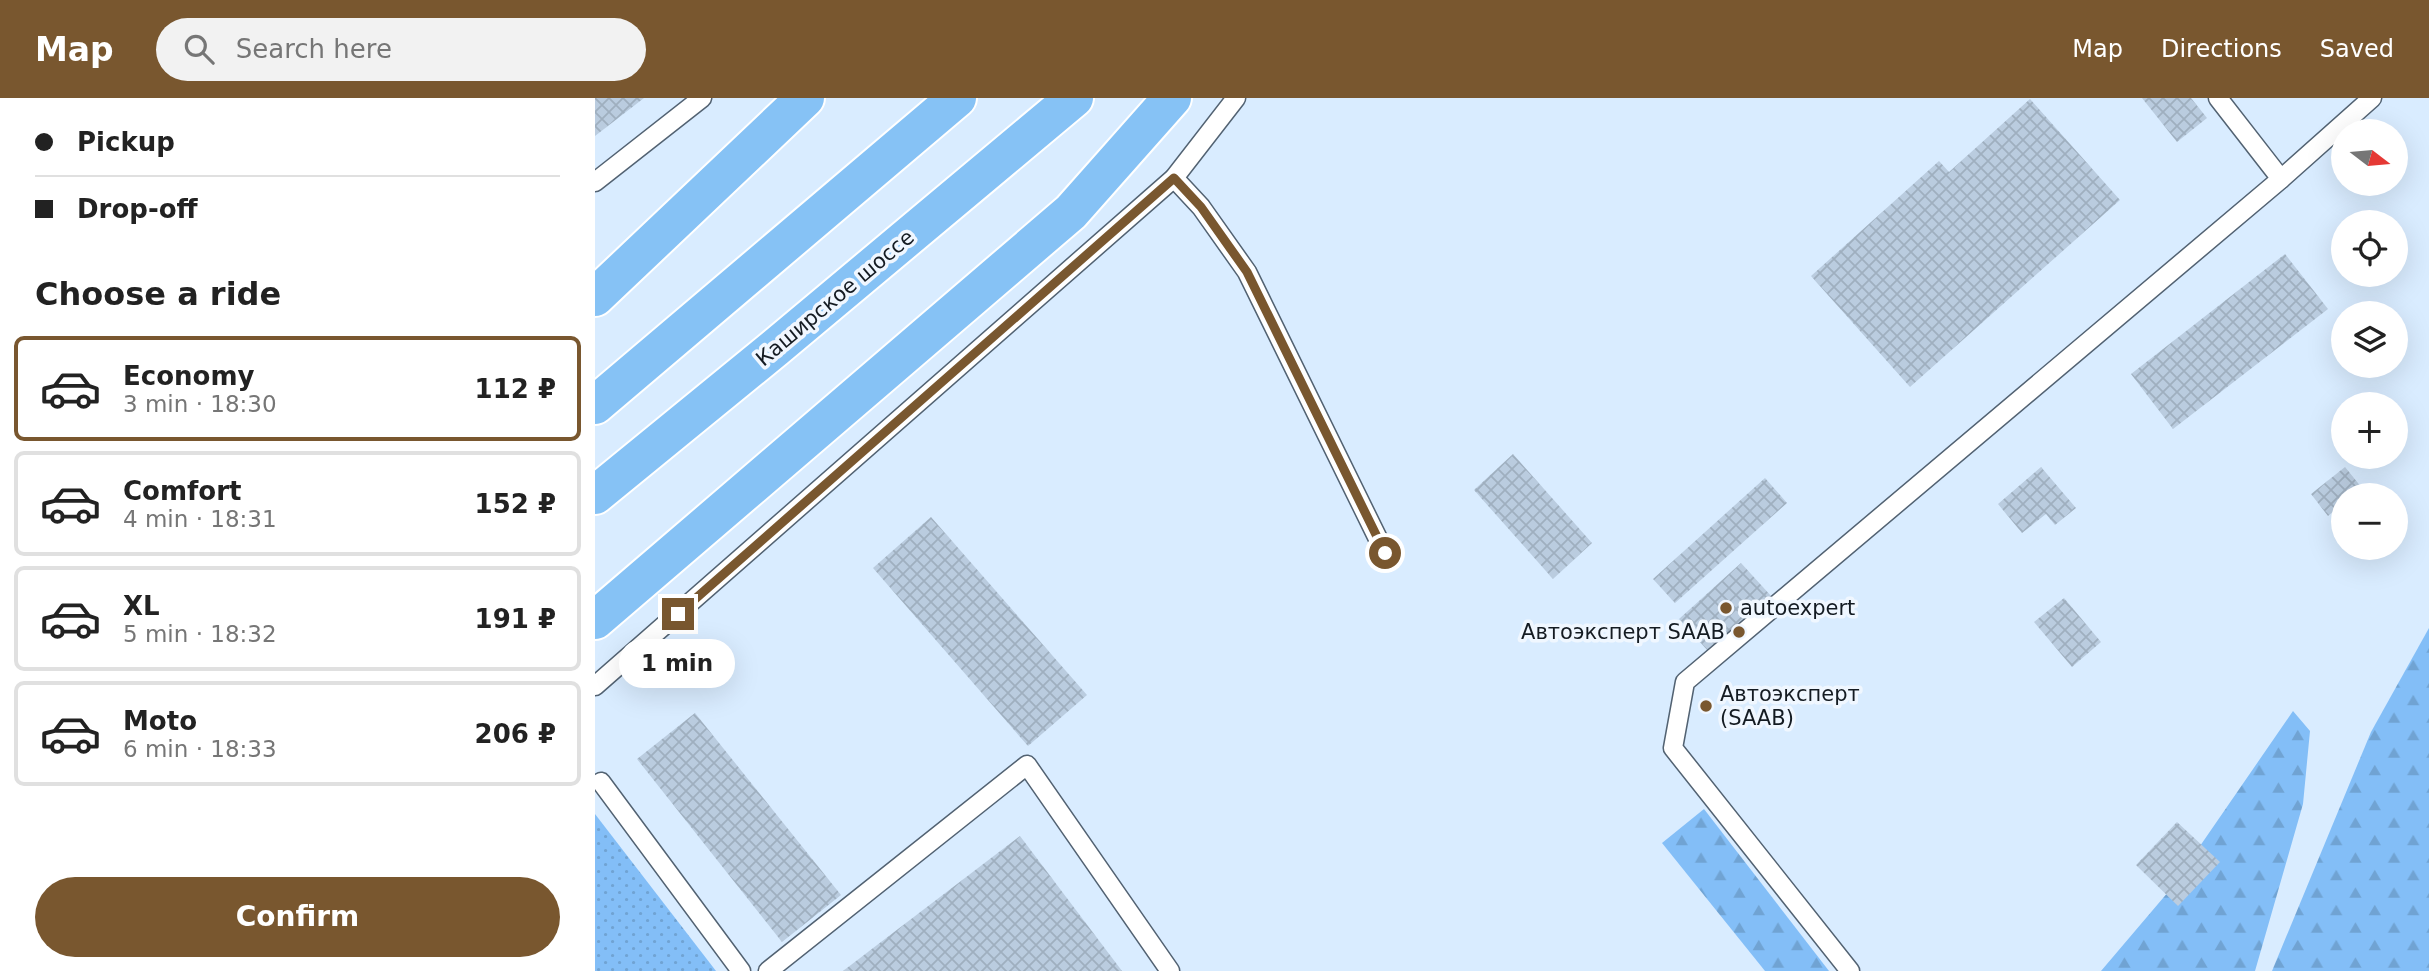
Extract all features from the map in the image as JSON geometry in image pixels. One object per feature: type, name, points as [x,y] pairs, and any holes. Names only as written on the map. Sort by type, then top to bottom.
[{"type":"main road","points":[[595,297],[805,98]]},
{"type":"main road","points":[[595,405],[957,98]]},
{"type":"main road","name":"Каширское шоссе","points":[[595,495],[1073,98]]},
{"type":"main road","points":[[607,611],[1071,212],[1172,98]]},
{"type":"lane","points":[[595,181],[702,98]]},
{"type":"lane","points":[[595,687],[1174,178],[1237,98]]},
{"type":"lane","points":[[2218,98],[2281,179]]},
{"type":"lane","points":[[1850,971],[1673,748],[1685,682],[2281,179],[2372,98]]},
{"type":"lane","points":[[1174,178],[1201,207],[1247,272],[1385,553]]},
{"type":"lane","points":[[768,971],[1027,765],[1170,971]]},
{"type":"lane","points":[[601,782],[741,971]]},
{"type":"green space","points":[[2429,628],[2429,971],[2272,971],[2371,732]]},
{"type":"green space","points":[[2293,711],[2310,731],[2303,804],[2255,971],[2101,971],[2169,891]]},
{"type":"green space","points":[[1704,809],[1829,971],[1765,971],[1662,843]]},
{"type":"green space","points":[[595,814],[716,971],[595,971]]},
{"type":"building","points":[[595,98],[644,98],[595,136]]},
{"type":"building","points":[[2142,98],[2191,98],[2207,118],[2177,142]]},
{"type":"building","points":[[2030,99],[2120,200],[1910,387],[1811,276],[1939,161],[1949,172]]},
{"type":"building","points":[[2285,254],[2328,309],[2173,429],[2131,374]]},
{"type":"building","points":[[1513,454],[1592,543],[1553,579],[1474,490]]},
{"type":"building","points":[[2041,467],[2076,508],[2055,525],[2046,514],[2022,533],[1998,504]]},
{"type":"building","points":[[2342,469],[2347,469],[2358,483],[2331,483],[2331,513],[2328,516],[2311,494]]},
{"type":"building","points":[[1765,478],[1787,503],[1675,603],[1653,579]]},
{"type":"building","points":[[931,517],[1087,695],[1028,746],[873,568]]},
{"type":"building","name":"autoexpert","points":[[1741,563],[1772,597],[1709,652],[1679,619]]},
{"type":"building","points":[[2064,598],[2101,642],[2072,667],[2034,622]]},
{"type":"building","points":[[695,713],[841,895],[782,942],[637,759]]},
{"type":"building","points":[[2177,822],[2220,862],[2178,906],[2136,865]]},
{"type":"building","points":[[1020,836],[1122,971],[843,971]]},
{"type":"place","name":"autoexpert","points":[[1726,608]]},
{"type":"place","name":"Автоэксперт SAAB","points":[[1739,632]]},
{"type":"place","name":"Автоэксперт (SAAB)","points":[[1706,706]]},
{"type":"route","points":[[678,614],[1174,178],[1201,207],[1247,272],[1385,553]]}]
